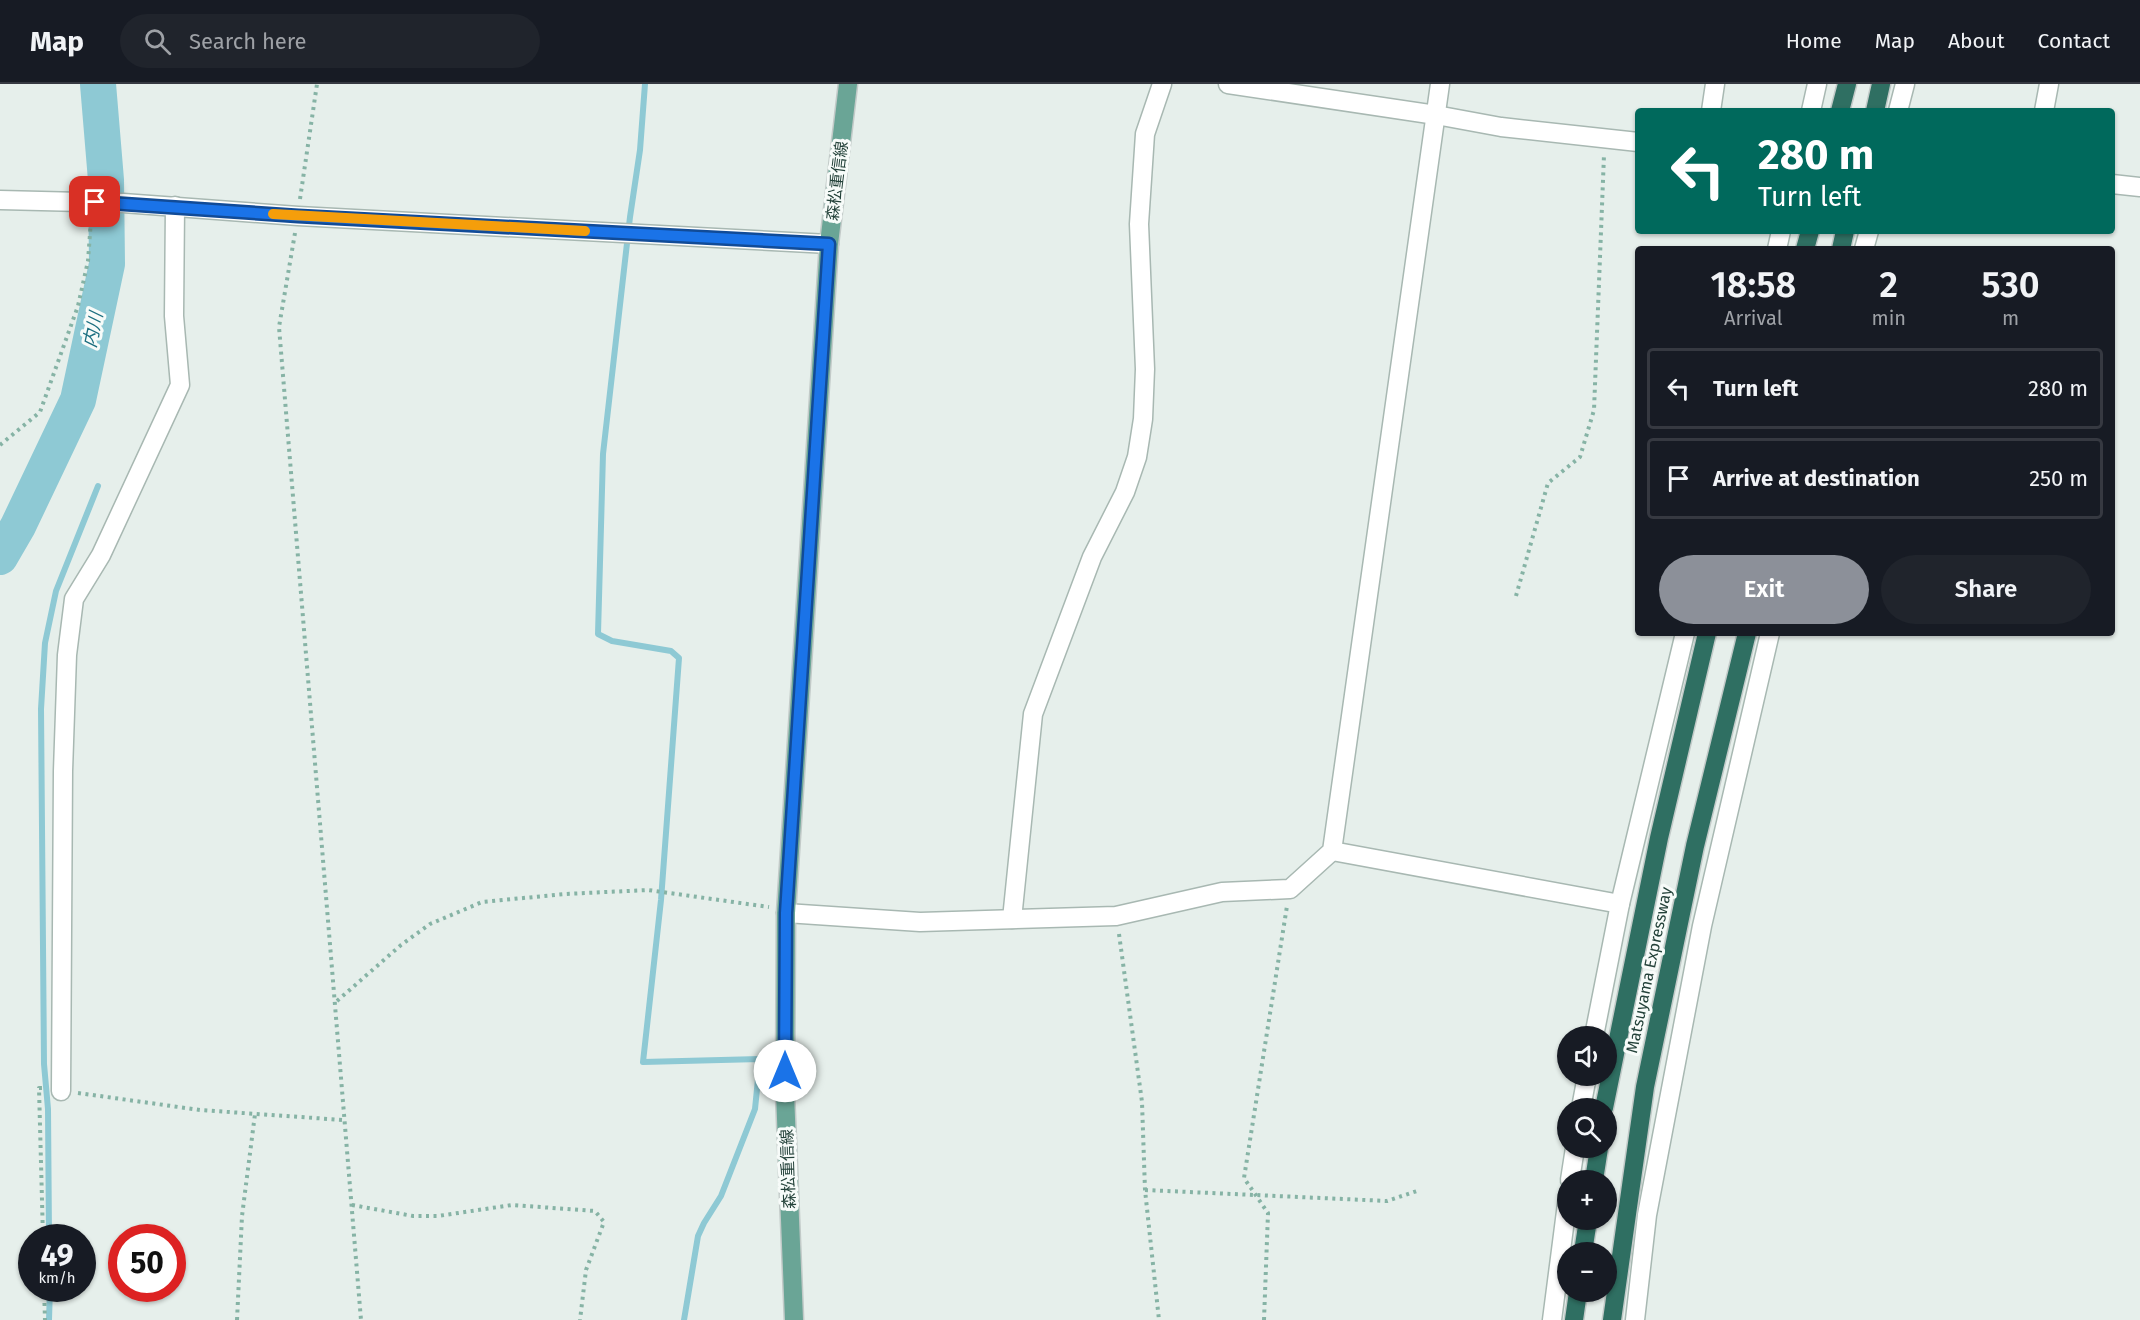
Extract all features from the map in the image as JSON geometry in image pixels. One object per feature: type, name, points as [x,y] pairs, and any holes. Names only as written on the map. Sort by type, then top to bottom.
[{"type":"highway","points":[[1841,108],[1847,84]]},
{"type":"highway","points":[[1876,108],[1881,84]]},
{"type":"highway","name":"Matsuyama Expressway","points":[[1606,1098],[1659,838],[1706,636]]},
{"type":"highway","name":"Matsuyama Expressway","points":[[1612,1320],[1645,1087],[1695,846],[1746,636]]},
{"type":"highway","points":[[1574,1320],[1577,1302]]},
{"type":"main road","name":"森松重信線","points":[[794,1320],[785,1093],[786,913],[829,244],[848,84]]},
{"type":"street","points":[[1012,919],[1033,714],[1092,557],[1125,492],[1137,457],[1143,419],[1145,369],[1139,224],[1145,134],[1162,84]]},
{"type":"street","points":[[1228,84],[1436,115],[1502,128],[1635,142]]},
{"type":"street","points":[[786,913],[920,922],[1116,916],[1222,892],[1290,889],[1332,851],[1440,84]]},
{"type":"street","points":[[1711,108],[1714,84]]},
{"type":"street","points":[[1812,108],[1817,84]]},
{"type":"street","points":[[1899,108],[1905,84]]},
{"type":"street","points":[[2045,108],[2049,84]]},
{"type":"street","points":[[2115,184],[2140,187]]},
{"type":"street","points":[[0,200],[123,203],[298,216],[829,244]]},
{"type":"street","points":[[61,1091],[63,771],[67,655],[74,598],[101,555],[180,385],[174,316],[175,207]]},
{"type":"street","points":[[1595,1026],[1620,904],[1684,636]]},
{"type":"street","points":[[1635,1320],[1647,1215],[1702,926],[1769,636]]},
{"type":"street","points":[[1332,851],[1620,904]]},
{"type":"street","points":[[1552,1320],[1564,1230]]},
{"type":"path","points":[[318,84],[279,327],[361,1320]]},
{"type":"path","points":[[1516,596],[1548,483],[1580,458],[1594,410],[1604,140]]},
{"type":"path","points":[[0,445],[40,412],[78,306],[88,261],[91,202]]},
{"type":"path","points":[[1264,1320],[1268,1213],[1244,1178],[1290,889]]},
{"type":"path","points":[[336,1001],[401,945],[430,924],[482,902],[553,895],[648,890],[770,907],[786,913]]},
{"type":"path","points":[[1116,916],[1142,1102],[1145,1190],[1159,1320]]},
{"type":"path","points":[[44,1224],[39,1088],[200,1110],[343,1120]]},
{"type":"path","points":[[237,1320],[243,1216],[255,1114]]},
{"type":"path","points":[[1145,1190],[1387,1201],[1420,1190]]},
{"type":"path","points":[[352,1205],[413,1216],[438,1216],[512,1205],[595,1211],[604,1222],[586,1270],[579,1320]]},
{"type":"path","points":[[44,1302],[45,1320]]},
{"type":"waterway","name":"内川","points":[[0,557],[18,526],[78,400],[107,264],[106,180],[98,84]]},
{"type":"waterway","points":[[645,84],[640,150],[630,217],[603,454],[598,634],[612,641],[671,651],[679,658],[661,900],[643,1062],[760,1059],[755,1109],[721,1196],[698,1236],[684,1320]]},
{"type":"waterway","points":[[49,1224],[48,1109],[44,1064],[41,709],[45,643],[56,591],[98,486]]},
{"type":"waterway","points":[[49,1320],[50,1302]]},
{"type":"slow traffic","points":[[273,214],[585,231]]},
{"type":"route","points":[[95,202],[298,216],[829,244],[786,913],[785,1071]]}]
